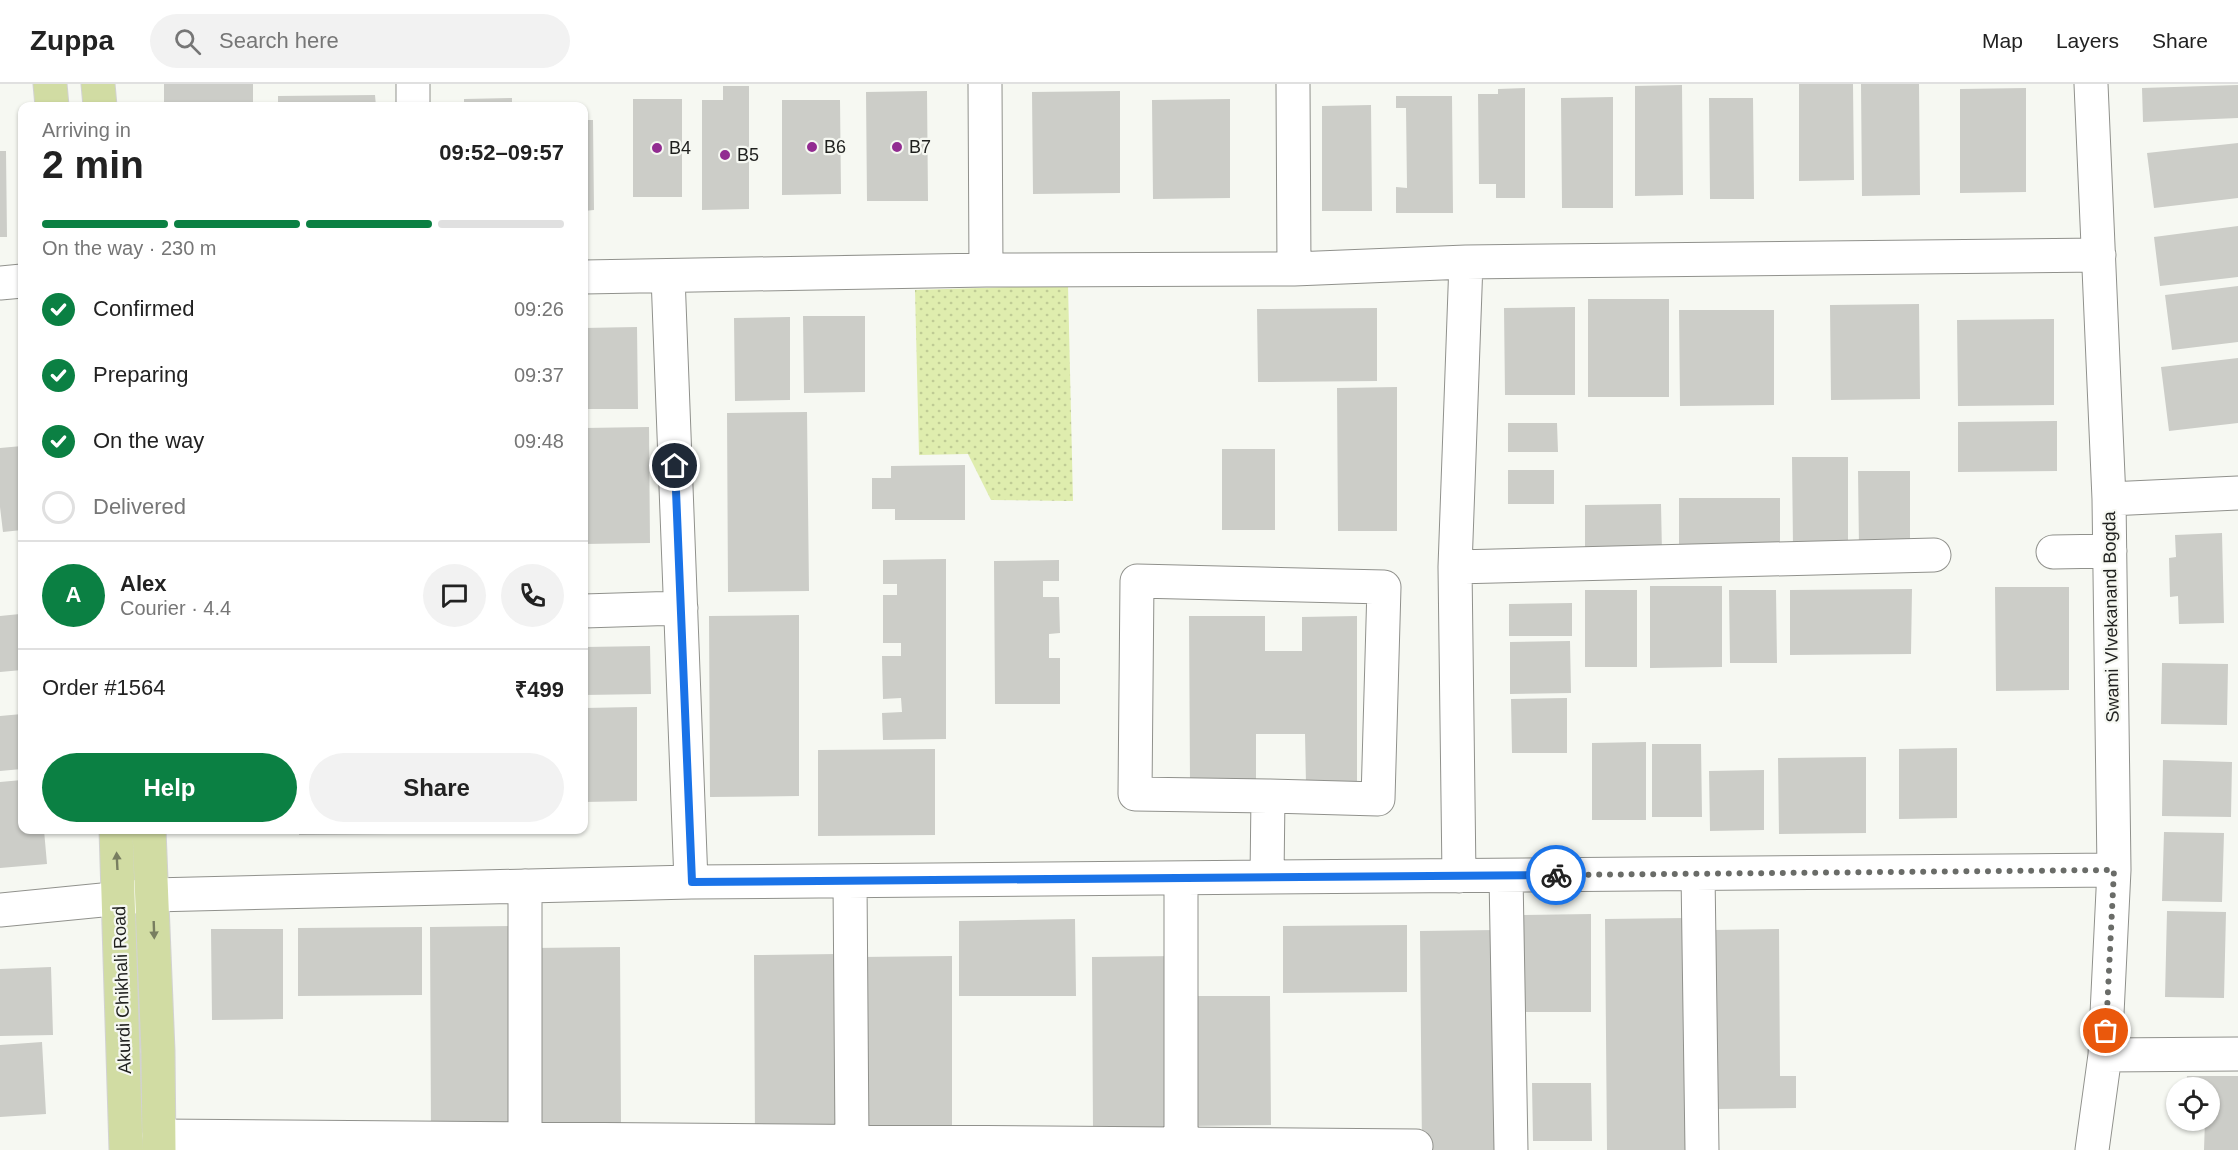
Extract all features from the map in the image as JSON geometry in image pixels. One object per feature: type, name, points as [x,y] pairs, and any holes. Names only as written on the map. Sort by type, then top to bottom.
[{"type":"main road","points":[[50,84],[52,102]]},
{"type":"main road","points":[[98,84],[100,102]]},
{"type":"main road","name":"Akurdi Chikhali Road","points":[[116,834],[126,1150]]},
{"type":"main road","points":[[149,834],[153,895],[159,1143]]},
{"type":"street","points":[[413,84],[413,102]]},
{"type":"street","points":[[985,84],[986,270]]},
{"type":"street","points":[[1293,84],[1294,268]]},
{"type":"street","name":"Swami VIvekanand Bogda","points":[[2091,84],[2109,499],[2114,870],[2105,1054],[2092,1150]]},
{"type":"street","points":[[588,277],[986,270],[1294,268],[1466,262],[2099,255]]},
{"type":"street","points":[[1460,876],[1455,567],[1466,262]]},
{"type":"street","points":[[668,276],[692,882]]},
{"type":"street","points":[[0,283],[18,281]]},
{"type":"street","points":[[2109,499],[2238,493]]},
{"type":"street","points":[[2053,552],[2110,551]]},
{"type":"street","points":[[1455,567],[1934,555]]},
{"type":"street","points":[[1137,581],[1384,587],[1377,799],[1268,796],[1135,794],[1137,581]]},
{"type":"street","points":[[588,611],[681,608]]},
{"type":"street","points":[[1267,877],[1268,796]]},
{"type":"street","points":[[0,910],[153,895],[692,882],[2114,870]]},
{"type":"street","points":[[1698,874],[1702,1150]]},
{"type":"street","points":[[1506,876],[1510,1150]]},
{"type":"street","points":[[1181,878],[1181,1144]]},
{"type":"street","points":[[850,881],[852,1142]]},
{"type":"street","points":[[525,886],[525,1139]]},
{"type":"street","points":[[2105,1054],[2238,1054]]},
{"type":"street","points":[[159,1143],[525,1139],[1416,1146]]},
{"type":"green space","points":[[1068,285],[1073,501],[991,500],[968,454],[919,455],[915,290]]},
{"type":"building","points":[[164,84],[253,84],[253,102],[164,102]]},
{"type":"building","points":[[1799,84],[1853,84],[1854,180],[1799,181]]},
{"type":"building","points":[[1861,84],[1919,84],[1920,195],[1862,196]]},
{"type":"building","points":[[1682,85],[1683,195],[1635,196],[1635,86]]},
{"type":"building","points":[[2238,85],[2238,118],[2143,122],[2142,88]]},
{"type":"building","name":"B5","points":[[723,86],[749,86],[749,209],[702,210],[702,100],[723,100]]},
{"type":"building","points":[[1525,88],[1525,198],[1496,198],[1496,184],[1479,184],[1478,94],[1498,94],[1498,89]]},
{"type":"building","points":[[2026,88],[2026,192],[1960,193],[1960,89]]},
{"type":"building","name":"B7","points":[[927,91],[928,201],[867,201],[866,92]]},
{"type":"building","points":[[1120,91],[1120,193],[1033,194],[1032,92]]},
{"type":"building","points":[[375,95],[376,102],[278,102],[278,96]]},
{"type":"building","points":[[1396,96],[1452,96],[1453,213],[1396,213],[1396,187],[1407,188],[1406,108],[1396,108]]},
{"type":"building","points":[[1613,97],[1613,208],[1562,208],[1561,98]]},
{"type":"building","points":[[512,98],[512,102],[464,102],[464,99]]},
{"type":"building","points":[[1709,98],[1753,98],[1754,199],[1710,199]]},
{"type":"building","name":"B4","points":[[633,99],[682,99],[682,197],[633,197]]},
{"type":"building","points":[[1230,99],[1230,198],[1153,199],[1152,100]]},
{"type":"building","name":"B6","points":[[782,100],[840,100],[841,194],[782,195]]},
{"type":"building","points":[[1371,105],[1372,211],[1322,211],[1322,106]]},
{"type":"building","points":[[588,120],[593,120],[594,210],[588,211]]},
{"type":"building","points":[[2238,143],[2238,198],[2154,208],[2147,153]]},
{"type":"building","points":[[0,151],[6,151],[7,237],[0,237]]},
{"type":"building","points":[[2238,226],[2238,277],[2160,286],[2154,237]]},
{"type":"building","points":[[2238,286],[2238,342],[2172,350],[2165,295]]},
{"type":"building","points":[[1588,299],[1669,299],[1669,397],[1588,397]]},
{"type":"building","points":[[1919,304],[1920,399],[1831,400],[1830,305]]},
{"type":"building","points":[[1575,307],[1575,395],[1505,395],[1504,308]]},
{"type":"building","points":[[1377,308],[1377,381],[1258,382],[1257,309]]},
{"type":"building","points":[[1679,310],[1774,310],[1774,405],[1680,406]]},
{"type":"building","points":[[803,316],[865,316],[865,392],[804,393]]},
{"type":"building","points":[[790,317],[790,400],[735,401],[734,318]]},
{"type":"building","points":[[2054,319],[2054,405],[1958,406],[1957,320]]},
{"type":"building","points":[[637,327],[638,409],[588,409],[588,328]]},
{"type":"building","points":[[2238,358],[2238,423],[2169,431],[2161,367]]},
{"type":"building","points":[[1397,387],[1397,531],[1338,531],[1337,388]]},
{"type":"building","points":[[807,412],[809,591],[728,592],[727,413]]},
{"type":"building","points":[[2057,421],[2057,471],[1958,472],[1958,422]]},
{"type":"building","points":[[1508,423],[1557,423],[1558,452],[1508,452]]},
{"type":"building","points":[[649,427],[650,543],[588,544],[588,428]]},
{"type":"building","points":[[18,446],[18,530],[3,532],[0,507],[0,448]]},
{"type":"building","points":[[1222,449],[1275,449],[1275,530],[1222,530]]},
{"type":"building","points":[[1792,457],[1848,457],[1848,546],[1793,547]]},
{"type":"building","points":[[965,465],[965,520],[895,520],[895,509],[872,509],[872,478],[891,478],[891,466]]},
{"type":"building","points":[[1508,470],[1554,470],[1554,504],[1508,504]]},
{"type":"building","points":[[1858,471],[1910,471],[1910,548],[1859,548]]},
{"type":"building","points":[[1679,498],[1780,498],[1780,554],[1679,555]]},
{"type":"building","points":[[1661,504],[1662,554],[1585,554],[1585,505]]},
{"type":"building","points":[[2222,533],[2224,623],[2179,624],[2178,596],[2170,597],[2169,558],[2176,557],[2175,535]]},
{"type":"building","points":[[946,559],[946,739],[883,740],[882,713],[902,712],[901,698],[883,699],[882,656],[901,656],[901,643],[883,643],[883,595],[897,595],[897,584],[883,584],[883,560]]},
{"type":"building","points":[[1059,560],[1059,581],[1043,581],[1043,597],[1059,597],[1060,633],[1049,634],[1049,658],[1060,658],[1060,704],[995,704],[994,561]]},
{"type":"building","points":[[1650,586],[1722,586],[1722,667],[1650,668]]},
{"type":"building","points":[[1995,587],[2069,587],[2069,690],[1996,691]]},
{"type":"building","points":[[1912,589],[1911,654],[1790,655],[1790,590]]},
{"type":"building","points":[[1585,590],[1637,590],[1637,667],[1585,667]]},
{"type":"building","points":[[1729,590],[1776,590],[1777,663],[1730,663]]},
{"type":"building","points":[[1572,603],[1572,636],[1509,636],[1509,604]]},
{"type":"building","points":[[18,614],[18,670],[0,672],[0,616]]},
{"type":"building","points":[[799,615],[799,796],[710,797],[709,616]]},
{"type":"building","points":[[1189,616],[1265,616],[1265,651],[1302,651],[1302,617],[1357,616],[1357,784],[1306,784],[1305,734],[1256,734],[1256,784],[1190,784]]},
{"type":"building","points":[[1570,641],[1571,693],[1510,694],[1510,642]]},
{"type":"building","points":[[650,646],[651,694],[588,695],[588,647]]},
{"type":"building","points":[[2162,663],[2228,664],[2227,725],[2161,724]]},
{"type":"building","points":[[1567,698],[1567,753],[1512,753],[1511,699]]},
{"type":"building","points":[[637,707],[637,801],[588,802],[588,708]]},
{"type":"building","points":[[18,714],[18,769],[0,771],[0,716]]},
{"type":"building","points":[[1646,742],[1646,820],[1592,820],[1592,743]]},
{"type":"building","points":[[1652,744],[1701,744],[1702,817],[1652,817]]},
{"type":"building","points":[[1957,748],[1957,818],[1899,819],[1899,749]]},
{"type":"building","points":[[935,749],[935,835],[818,836],[818,750]]},
{"type":"building","points":[[1866,757],[1866,833],[1779,834],[1778,758]]},
{"type":"building","points":[[2163,760],[2232,762],[2231,817],[2162,816]]},
{"type":"building","points":[[1764,770],[1764,830],[1710,831],[1709,771]]},
{"type":"building","points":[[18,780],[18,834],[44,834],[47,864],[0,868],[0,782]]},
{"type":"building","points":[[2164,832],[2224,833],[2222,902],[2162,901]]},
{"type":"building","points":[[299,834],[390,834],[299,835]]},
{"type":"building","points":[[2167,911],[2226,912],[2224,998],[2165,997]]},
{"type":"building","points":[[1591,914],[1591,1012],[1524,1012],[1524,915]]},
{"type":"building","points":[[1686,918],[1688,1150],[1607,1150],[1605,919]]},
{"type":"building","points":[[1075,919],[1076,996],[959,996],[959,921]]},
{"type":"building","points":[[1407,925],[1407,992],[1283,993],[1283,926]]},
{"type":"building","points":[[513,926],[515,1131],[431,1132],[430,927]]},
{"type":"building","points":[[422,927],[422,995],[298,996],[298,928]]},
{"type":"building","points":[[211,929],[283,929],[283,1019],[212,1020]]},
{"type":"building","points":[[1779,929],[1780,1076],[1796,1076],[1796,1108],[1714,1109],[1713,930]]},
{"type":"building","points":[[1496,930],[1497,1150],[1422,1150],[1420,931]]},
{"type":"building","points":[[620,947],[621,1123],[533,1124],[532,948]]},
{"type":"building","points":[[837,954],[838,1138],[755,1138],[754,955]]},
{"type":"building","points":[[952,956],[952,1131],[859,1131],[859,957]]},
{"type":"building","points":[[1176,956],[1176,1130],[1093,1131],[1092,957]]},
{"type":"building","points":[[51,967],[53,1035],[0,1036],[0,969]]},
{"type":"building","points":[[1186,996],[1270,996],[1271,1125],[1187,1126]]},
{"type":"building","points":[[42,1042],[46,1114],[0,1117],[0,1045]]},
{"type":"building","points":[[2238,1076],[2238,1150],[2204,1150],[2205,1131],[2220,1131],[2220,1077],[2187,1077]]},
{"type":"building","points":[[1532,1083],[1591,1083],[1592,1141],[1533,1141]]},
{"type":"way so far","points":[[1556,875],[2114,870],[2106,1031]]},
{"type":"place","name":"B6","points":[[812,147]]},
{"type":"place","name":"B7","points":[[897,147]]},
{"type":"place","name":"B4","points":[[657,148]]},
{"type":"place","name":"B5","points":[[725,155]]},
{"type":"route","points":[[675,466],[692,882],[1556,875]]}]
